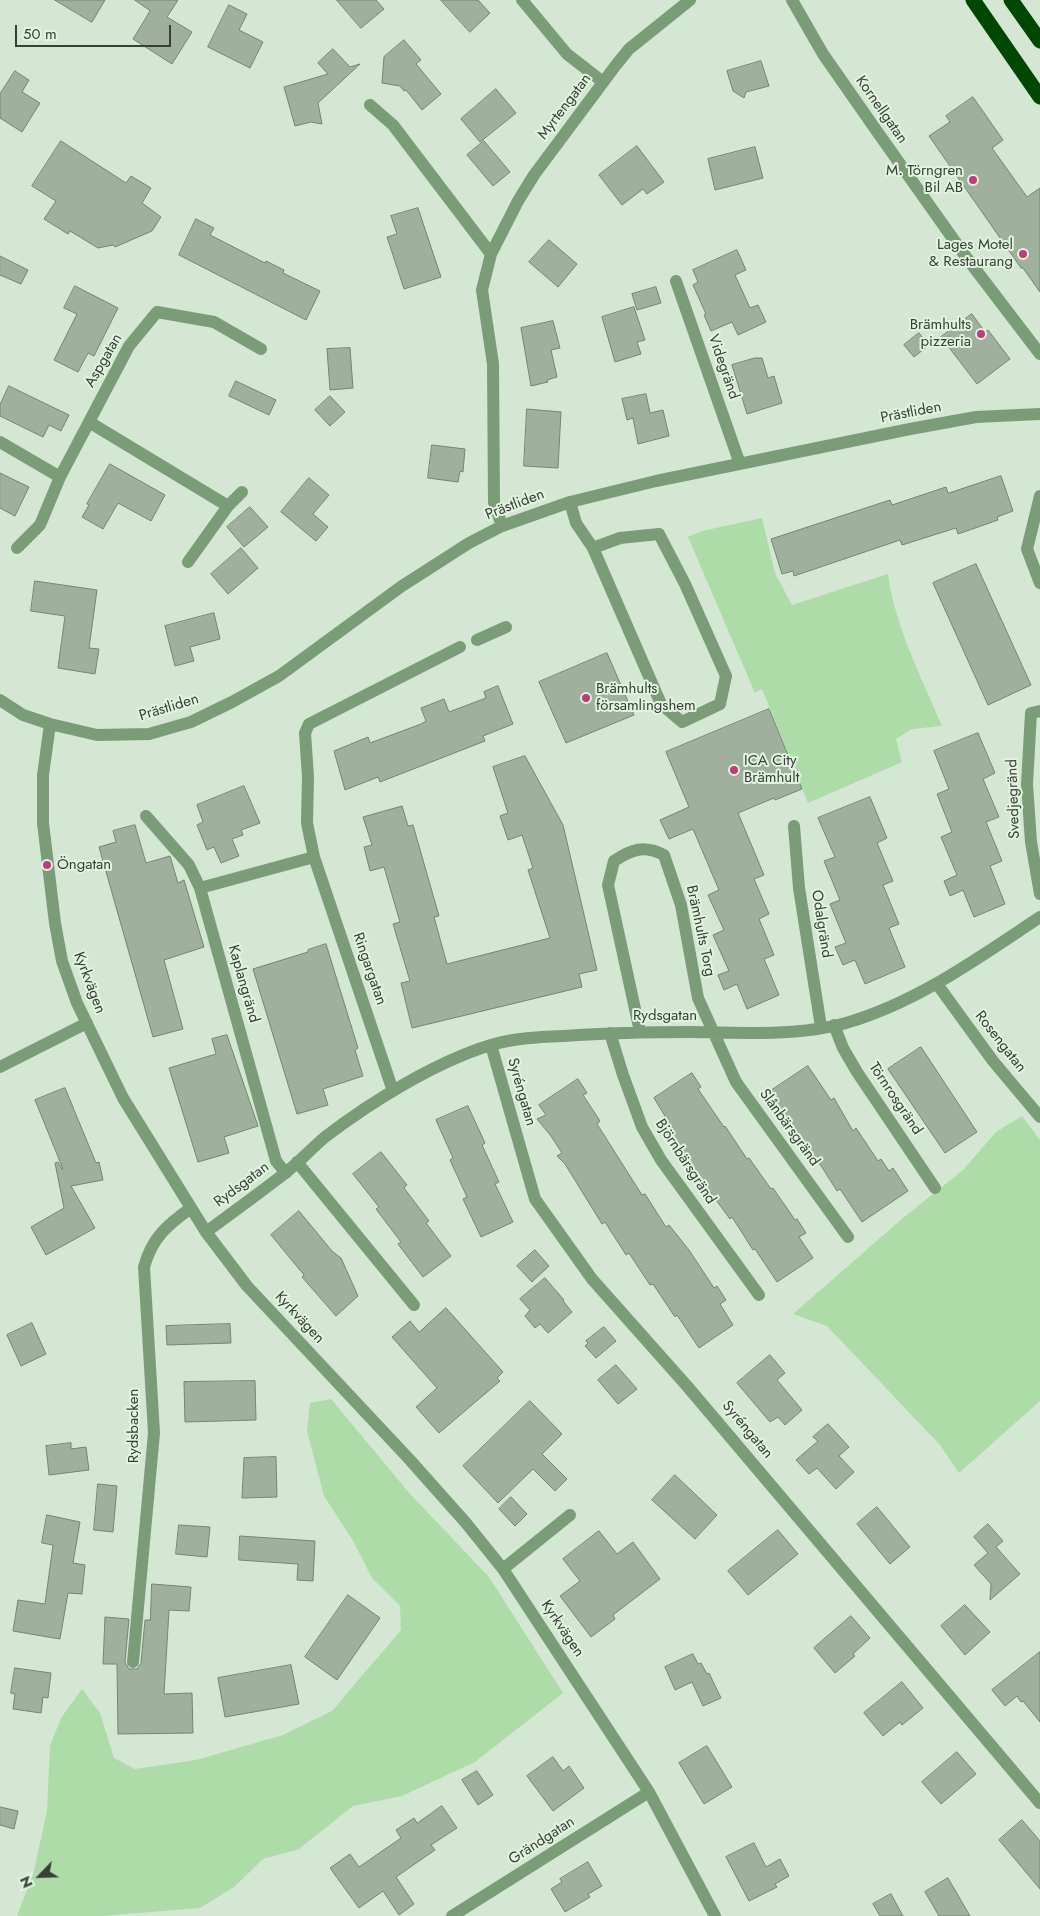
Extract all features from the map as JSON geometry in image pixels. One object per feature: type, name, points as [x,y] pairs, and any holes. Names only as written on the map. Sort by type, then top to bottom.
[{"type":"highway","points":[[973,0],[1040,96]]},
{"type":"highway","points":[[1011,0],[1040,41]]},
{"type":"street","points":[[522,0],[568,54],[603,82]]},
{"type":"street","name":"Myrtengatan","points":[[502,526],[494,502],[493,364],[482,290],[492,254],[518,201],[534,175],[603,82],[629,49],[690,0]]},
{"type":"street","name":"Kornellgatan","points":[[792,0],[822,54],[966,256],[1040,354]]},
{"type":"street","points":[[370,105],[393,125],[492,254]]},
{"type":"street","name":"Videgränd","points":[[676,281],[740,464]]},
{"type":"street","name":"Aspgatan","points":[[17,548],[40,525],[60,477],[129,346],[157,312],[214,322],[261,349]]},
{"type":"street","name":"Prästliden","points":[[50,724],[97,735],[149,734],[191,722],[280,676],[402,586],[469,543],[502,526],[570,502],[656,481],[976,417],[1040,414]]},
{"type":"street","points":[[89,422],[228,506]]},
{"type":"street","points":[[0,442],[60,477]]},
{"type":"street","points":[[188,562],[228,506],[242,492]]},
{"type":"street","points":[[1040,496],[1027,549],[1040,583]]},
{"type":"street","points":[[570,502],[576,524],[593,548],[661,704],[682,722],[720,704],[726,676],[659,534],[620,538],[593,548]]},
{"type":"street","points":[[478,640],[506,627]]},
{"type":"street","name":"Ringargatan","points":[[393,1091],[314,856],[307,824],[308,777],[305,733],[309,724],[460,647]]},
{"type":"street","points":[[0,700],[23,715],[50,724]]},
{"type":"street","name":"Svedjegränd","points":[[1040,711],[1031,713],[1027,784],[1031,842],[1040,894]]},
{"type":"street","name":"Kyrkvägen","points":[[50,724],[43,775],[43,823],[62,961],[77,1003],[123,1098],[206,1232],[247,1286],[416,1467],[466,1523],[503,1569],[649,1792],[715,1916]]},
{"type":"street","name":"Kaplangränd","points":[[146,816],[189,865],[200,888],[276,1161],[286,1172]]},
{"type":"street","name":"Odalgränd","points":[[794,826],[799,888],[821,1027]]},
{"type":"street","name":"Brämhults Torg","points":[[640,1032],[608,885],[614,862],[629,851],[651,849],[664,856],[681,905],[698,998],[712,1032]]},
{"type":"street","points":[[200,888],[314,856]]},
{"type":"street","name":"Rydsgatan","points":[[206,1232],[286,1172],[326,1137],[393,1091],[431,1070],[491,1045],[536,1038],[610,1033],[745,1033],[834,1025],[880,1011],[937,984],[1040,917]]},
{"type":"street","name":"Rosengatan","points":[[937,984],[993,1061],[1040,1117]]},
{"type":"street","points":[[0,1067],[87,1022]]},
{"type":"street","name":"Törnrosgränd","points":[[834,1025],[843,1048],[856,1072],[936,1188]]},
{"type":"street","name":"Slånbärsgränd","points":[[712,1032],[736,1082],[848,1238]]},
{"type":"street","name":"Björnbärsgränd","points":[[610,1033],[642,1126],[661,1160],[759,1296]]},
{"type":"street","name":"Syréngatan","points":[[491,1045],[535,1199],[592,1278],[687,1386],[1040,1803]]},
{"type":"street","points":[[297,1162],[414,1305]]},
{"type":"street","name":"Rydsbacken","points":[[133,1662],[154,1433],[144,1267],[149,1251],[160,1234],[191,1208]]},
{"type":"street","points":[[503,1569],[570,1515]]},
{"type":"street","name":"Grändgatan","points":[[452,1916],[649,1792]]},
{"type":"green space","points":[[762,518],[775,573],[792,605],[888,574],[896,613],[942,726],[912,729],[896,739],[902,762],[808,803],[762,689],[755,693],[688,537],[702,531]]},
{"type":"green space","points":[[1022,1116],[1040,1140],[1040,1401],[959,1473],[940,1445],[827,1326],[793,1314],[903,1218],[963,1170],[996,1132]]},
{"type":"green space","points":[[331,1399],[411,1495],[489,1577],[563,1693],[475,1762],[402,1796],[353,1806],[299,1849],[263,1859],[234,1887],[200,1908],[103,1916],[17,1916],[33,1875],[47,1811],[50,1746],[61,1718],[82,1689],[100,1713],[114,1758],[135,1769],[196,1760],[283,1735],[332,1711],[401,1630],[400,1606],[372,1578],[352,1539],[324,1496],[307,1431],[310,1403]]},
{"type":"building","points":[[55,0],[105,0],[92,22]]},
{"type":"building","points":[[135,0],[178,0],[167,17],[192,32],[172,64],[133,39],[150,11]]},
{"type":"building","points":[[337,0],[376,0],[384,9],[361,28]]},
{"type":"building","points":[[441,0],[478,0],[490,13],[470,32]]},
{"type":"building","points":[[229,5],[247,14],[239,30],[263,42],[250,68],[208,47]]},
{"type":"building","points":[[404,40],[421,60],[416,64],[441,94],[422,110],[406,90],[404,91],[400,86],[382,83],[384,57]]},
{"type":"building","points":[[333,49],[350,67],[360,64],[318,103],[322,124],[311,122],[295,126],[284,87],[328,74],[318,63]]},
{"type":"building","points":[[761,61],[769,86],[746,92],[744,98],[733,91],[727,71]]},
{"type":"building","points":[[15,71],[29,80],[22,92],[40,103],[22,132],[0,118],[0,94]]},
{"type":"building","points":[[496,89],[516,113],[480,142],[461,119]]},
{"type":"building","points":[[973,97],[1003,140],[992,148],[1027,197],[1040,188],[1040,292],[1023,268],[1021,268],[929,136],[950,122],[946,116]]},
{"type":"building","points":[[61,141],[126,183],[131,176],[151,188],[142,203],[161,217],[152,231],[115,247],[113,245],[98,248],[70,231],[68,234],[44,219],[56,201],[32,186]]},
{"type":"building","points":[[484,141],[510,172],[493,186],[467,155]]},
{"type":"building","points":[[637,146],[664,182],[647,194],[643,189],[622,205],[599,175]]},
{"type":"building","points":[[755,147],[763,178],[715,190],[708,159]]},
{"type":"building","points":[[418,208],[441,277],[404,289],[387,237],[397,234],[391,216]]},
{"type":"building","points":[[196,219],[214,228],[210,235],[265,263],[266,261],[284,270],[283,273],[320,291],[306,320],[179,255]]},
{"type":"building","points":[[549,240],[577,264],[558,287],[529,262]]},
{"type":"building","points":[[737,250],[746,270],[735,275],[750,308],[758,305],[766,322],[738,335],[732,322],[711,331],[704,315],[706,314],[693,285],[698,282],[693,270]]},
{"type":"building","points":[[0,256],[28,270],[21,284],[0,275]]},
{"type":"building","points":[[75,286],[118,308],[94,356],[88,353],[78,372],[54,360],[77,314],[64,308]]},
{"type":"building","points":[[656,287],[661,303],[637,310],[632,294]]},
{"type":"building","points":[[634,307],[645,340],[637,342],[641,354],[615,362],[602,317]]},
{"type":"building","points":[[972,314],[985,332],[988,330],[1010,359],[977,384],[941,337]]},
{"type":"building","points":[[553,321],[560,348],[551,350],[557,377],[547,380],[548,382],[531,386],[521,328]]},
{"type":"building","points":[[919,333],[929,345],[914,357],[904,345]]},
{"type":"building","points":[[350,348],[353,388],[330,390],[327,349]]},
{"type":"building","points":[[755,358],[762,358],[768,378],[774,376],[782,403],[747,414],[732,365]]},
{"type":"building","points":[[236,381],[276,400],[269,415],[229,396]]},
{"type":"building","points":[[9,386],[69,415],[61,431],[49,425],[43,437],[0,416],[0,405]]},
{"type":"building","points":[[646,394],[650,413],[663,410],[669,436],[638,444],[633,418],[627,420],[622,399]]},
{"type":"building","points":[[330,396],[345,412],[330,426],[315,410]]},
{"type":"building","points":[[527,409],[561,412],[558,468],[524,466]]},
{"type":"building","points":[[432,445],[465,449],[463,472],[460,471],[458,482],[428,478]]},
{"type":"building","points":[[110,464],[165,495],[151,521],[118,503],[103,529],[82,517],[89,505],[87,504]]},
{"type":"building","points":[[0,473],[29,487],[15,516],[0,508]]},
{"type":"building","points":[[1001,476],[1013,511],[997,517],[998,520],[958,534],[956,528],[902,545],[900,540],[794,576],[793,571],[782,574],[771,539],[890,500],[892,505],[946,487],[948,493]]},
{"type":"building","points":[[309,478],[329,495],[313,514],[328,527],[316,541],[281,512]]},
{"type":"building","points":[[250,507],[268,527],[244,547],[227,527]]},
{"type":"building","points":[[241,548],[258,568],[228,594],[211,574]]},
{"type":"building","points":[[976,564],[1031,685],[988,705],[933,583]]},
{"type":"building","points":[[35,581],[97,590],[89,648],[99,649],[95,674],[58,668],[65,616],[31,611]]},
{"type":"building","points":[[214,613],[220,639],[190,647],[194,661],[175,666],[165,626]]},
{"type":"building","name":"Brämhults församlingshem","points":[[607,653],[634,715],[566,743],[539,682]]},
{"type":"building","points":[[498,686],[513,724],[483,736],[485,741],[380,782],[378,777],[345,790],[334,751],[368,737],[370,743],[421,724],[426,721],[421,708],[444,699],[449,712],[486,698],[484,692]]},
{"type":"building","points":[[769,709],[802,789],[738,813],[764,875],[754,879],[769,914],[759,919],[774,955],[764,959],[779,995],[747,1009],[737,984],[724,990],[718,975],[729,971],[713,935],[724,930],[708,895],[719,890],[693,829],[669,839],[660,820],[689,807],[666,752]]},
{"type":"building","points":[[978,733],[995,773],[983,779],[999,817],[986,822],[1002,861],[990,866],[1005,904],[974,917],[963,890],[950,896],[944,881],[957,875],[941,837],[952,832],[937,794],[949,789],[934,751]]},
{"type":"building","points":[[525,756],[563,825],[597,970],[579,974],[582,987],[412,1028],[401,983],[410,981],[393,924],[400,922],[384,867],[370,871],[364,847],[372,845],[363,817],[402,806],[408,826],[413,825],[439,916],[434,917],[447,964],[550,938],[528,870],[533,868],[522,835],[508,840],[500,816],[508,813],[493,767]]},
{"type":"building","points":[[244,786],[260,823],[241,830],[243,835],[232,839],[239,856],[221,863],[214,847],[207,850],[197,825],[203,822],[197,805]]},
{"type":"building","points":[[870,797],[887,838],[877,843],[893,881],[883,885],[899,924],[889,928],[905,967],[865,984],[855,960],[843,965],[835,947],[846,943],[830,904],[840,900],[824,861],[835,857],[818,818]]},
{"type":"building","points":[[135,825],[146,863],[170,856],[178,883],[184,880],[204,947],[164,960],[183,1029],[153,1037],[99,847],[116,842],[113,831]]},
{"type":"building","points":[[326,944],[358,1048],[355,1050],[363,1076],[323,1089],[328,1105],[297,1114],[253,969],[308,952],[308,950]]},
{"type":"building","points":[[227,1035],[258,1126],[224,1137],[229,1153],[198,1162],[169,1068],[216,1054],[212,1039]]},
{"type":"building","points":[[921,1047],[977,1132],[945,1153],[888,1069]]},
{"type":"building","points":[[808,1066],[831,1100],[834,1098],[853,1131],[856,1128],[878,1161],[881,1159],[889,1171],[893,1168],[908,1191],[862,1222],[840,1189],[837,1191],[816,1158],[813,1159],[792,1127],[789,1129],[766,1094]]},
{"type":"building","points":[[692,1073],[701,1087],[698,1089],[724,1127],[806,1233],[799,1237],[813,1258],[777,1282],[755,1249],[753,1250],[732,1217],[730,1219],[684,1156],[680,1159],[663,1132],[666,1130],[660,1120],[665,1116],[654,1098]]},
{"type":"building","points":[[578,1079],[587,1093],[583,1095],[600,1121],[597,1124],[642,1195],[645,1194],[666,1227],[669,1225],[689,1250],[714,1288],[717,1286],[726,1300],[720,1304],[733,1325],[699,1348],[653,1284],[650,1285],[629,1253],[626,1255],[605,1222],[602,1224],[565,1164],[557,1156],[562,1153],[537,1119],[546,1115],[539,1105]]},
{"type":"building","points":[[65,1088],[96,1163],[99,1162],[103,1180],[71,1186],[95,1228],[46,1255],[31,1227],[64,1208],[55,1163],[58,1162],[63,1169],[35,1100]]},
{"type":"building","points":[[468,1106],[485,1143],[482,1145],[499,1182],[495,1184],[513,1222],[481,1237],[463,1199],[467,1197],[450,1160],[453,1158],[436,1120]]},
{"type":"building","points":[[381,1152],[407,1185],[404,1188],[429,1221],[426,1223],[451,1256],[423,1277],[398,1244],[401,1242],[376,1209],[379,1207],[353,1174]]},
{"type":"building","points":[[299,1211],[332,1251],[341,1258],[358,1296],[336,1316],[302,1277],[304,1275],[271,1235]]},
{"type":"building","points":[[535,1250],[549,1266],[532,1282],[517,1266]]},
{"type":"building","points":[[545,1278],[572,1312],[548,1333],[540,1324],[535,1328],[525,1316],[530,1310],[520,1299]]},
{"type":"building","points":[[446,1308],[503,1372],[497,1378],[500,1381],[439,1433],[416,1407],[437,1388],[392,1337],[410,1321],[419,1332]]},
{"type":"building","points":[[32,1323],[46,1354],[21,1366],[7,1335]]},
{"type":"building","points":[[230,1324],[231,1343],[167,1345],[166,1326]]},
{"type":"building","points":[[604,1327],[616,1341],[596,1358],[585,1346],[588,1343],[586,1341]]},
{"type":"building","points":[[770,1355],[785,1373],[777,1380],[802,1410],[785,1425],[778,1417],[770,1422],[737,1383]]},
{"type":"building","points":[[616,1365],[637,1389],[618,1404],[598,1380]]},
{"type":"building","points":[[255,1381],[256,1420],[185,1422],[184,1382]]},
{"type":"building","points":[[530,1401],[562,1434],[542,1454],[567,1479],[555,1491],[533,1469],[498,1503],[463,1466]]},
{"type":"building","points":[[828,1424],[849,1447],[839,1456],[854,1472],[836,1489],[817,1468],[809,1474],[796,1460],[818,1441],[813,1437]]},
{"type":"building","points":[[71,1443],[71,1449],[86,1447],[89,1470],[49,1475],[46,1446]]},
{"type":"building","points":[[276,1457],[277,1497],[242,1498],[244,1458]]},
{"type":"building","points":[[675,1475],[717,1515],[695,1539],[652,1500]]},
{"type":"building","points":[[98,1484],[117,1486],[113,1532],[94,1530]]},
{"type":"building","points":[[511,1497],[527,1514],[515,1526],[499,1509]]},
{"type":"building","points":[[877,1507],[910,1547],[890,1564],[857,1524]]},
{"type":"building","points":[[47,1515],[80,1522],[73,1563],[85,1565],[82,1594],[68,1593],[60,1639],[13,1631],[18,1600],[45,1604],[53,1545],[42,1543]]},
{"type":"building","points":[[988,1524],[1003,1541],[996,1547],[1020,1574],[990,1600],[991,1584],[974,1565],[988,1553],[974,1537]]},
{"type":"building","points":[[179,1525],[210,1527],[207,1557],[176,1554]]},
{"type":"building","points":[[778,1530],[798,1554],[748,1595],[728,1571]]},
{"type":"building","points":[[599,1531],[617,1554],[633,1542],[660,1579],[613,1615],[615,1619],[591,1637],[560,1596],[580,1581],[563,1559]]},
{"type":"building","points":[[240,1536],[315,1541],[313,1581],[297,1580],[298,1564],[239,1560]]},
{"type":"building","points":[[152,1584],[191,1587],[189,1611],[169,1610],[164,1694],[192,1693],[193,1733],[118,1734],[117,1664],[103,1664],[105,1617],[129,1619],[125,1662],[129,1669],[137,1669],[141,1663],[145,1620],[150,1620]]},
{"type":"building","points":[[348,1595],[380,1618],[337,1680],[305,1657]]},
{"type":"building","points":[[965,1605],[990,1632],[965,1655],[941,1626]]},
{"type":"building","points":[[851,1616],[870,1638],[853,1654],[855,1656],[835,1673],[814,1648]]},
{"type":"building","points":[[1040,1652],[1040,1722],[1017,1696],[1005,1706],[992,1690]]},
{"type":"building","points":[[693,1654],[698,1664],[701,1663],[707,1674],[709,1673],[721,1698],[703,1706],[692,1682],[675,1690],[665,1667]]},
{"type":"building","points":[[291,1665],[299,1704],[225,1717],[218,1678]]},
{"type":"building","points":[[15,1668],[51,1673],[48,1698],[43,1697],[41,1713],[13,1709],[15,1694],[11,1693]]},
{"type":"building","points":[[902,1682],[923,1708],[902,1725],[900,1722],[883,1736],[864,1713]]},
{"type":"building","points":[[707,1746],[732,1787],[704,1804],[679,1763]]},
{"type":"building","points":[[957,1752],[976,1774],[941,1804],[922,1782]]},
{"type":"building","points":[[553,1757],[563,1771],[569,1766],[584,1788],[553,1811],[527,1776]]},
{"type":"building","points":[[477,1771],[493,1795],[478,1805],[462,1780]]},
{"type":"building","points":[[442,1806],[457,1828],[431,1845],[435,1850],[396,1877],[414,1904],[399,1915],[383,1891],[359,1908],[330,1868],[350,1854],[359,1867],[401,1838],[396,1830],[414,1818],[417,1823]]},
{"type":"building","points":[[0,1807],[18,1811],[14,1829],[0,1825]]},
{"type":"building","points":[[1022,1820],[1040,1841],[1040,1889],[999,1840]]},
{"type":"building","points":[[754,1843],[766,1867],[780,1859],[789,1876],[775,1884],[777,1887],[749,1901],[726,1857]]},
{"type":"building","points":[[588,1862],[602,1886],[588,1894],[590,1897],[565,1912],[551,1889],[562,1882],[560,1879]]},
{"type":"building","points":[[948,1878],[970,1916],[939,1916],[925,1892]]},
{"type":"building","points":[[891,1894],[903,1916],[880,1916],[873,1904]]},
{"type":"place","name":"M. Törngren Bil AB","points":[[973,180]]},
{"type":"place","name":"Lages Motel & Restaurang","points":[[1023,254]]},
{"type":"place","name":"Brämhults pizzeria","points":[[981,334]]},
{"type":"place","name":"Brämhults församlingshem","points":[[586,698]]},
{"type":"place","name":"ICA City Brämhult","points":[[734,770]]},
{"type":"place","name":"Öngatan","points":[[47,865]]}]
